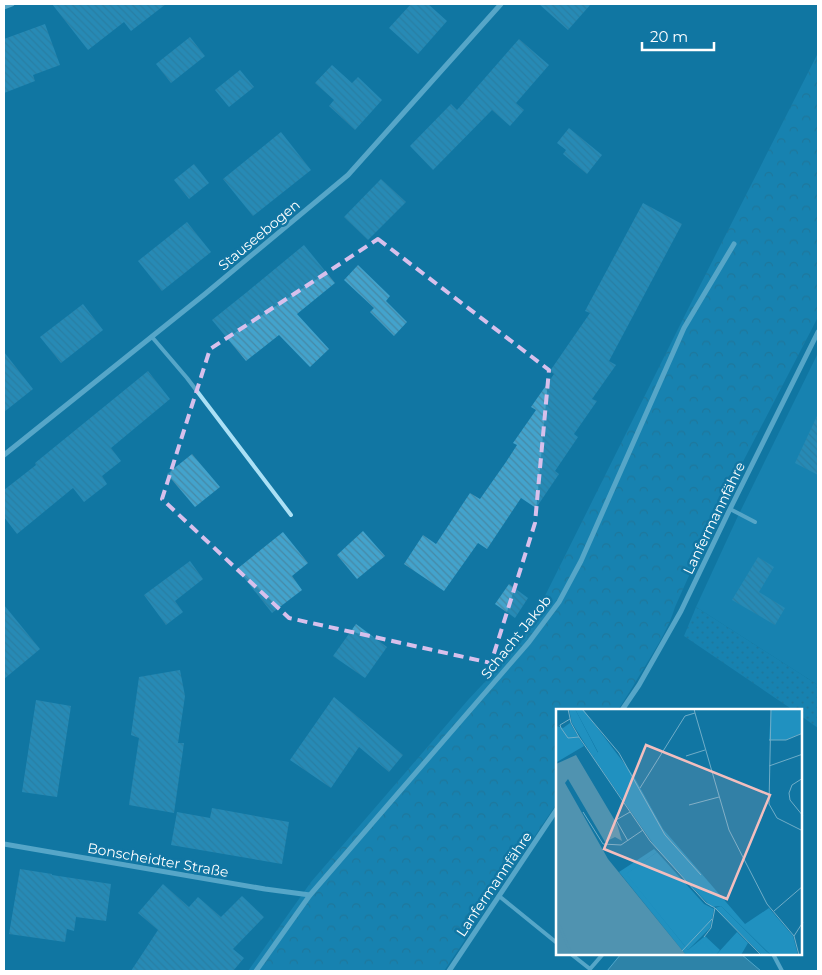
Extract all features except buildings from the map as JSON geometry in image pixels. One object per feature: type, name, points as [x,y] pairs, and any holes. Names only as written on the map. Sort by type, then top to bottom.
[{"type":"street","points":[[4,7],[12,4]]},
{"type":"street","name":"Stauseebogen","points":[[4,455],[152,337],[348,175],[501,4]]},
{"type":"street","name":"Schacht Jakob","points":[[256,971],[310,895],[529,642],[560,602],[581,561],[684,328],[734,244]]},
{"type":"street","name":"Lanfermannfähre","points":[[623,709],[639,685],[681,611],[818,332]]},
{"type":"street","name":"Lanfermannfähre","points":[[449,971],[556,809]]},
{"type":"street","name":"Bonscheidter Straße","points":[[4,844],[310,895]]},
{"type":"lane","points":[[152,337],[291,514]]},
{"type":"lane","points":[[730,509],[756,522]]},
{"type":"lane","points":[[498,896],[556,941]]},
{"type":"lane","points":[[572,955],[592,970],[602,955]]},
{"type":"lane","points":[[774,955],[782,971]]},
{"type":"highlighted area","points":[[378,239],[549,370],[535,523],[491,663],[289,618],[162,499],[210,349]]},
{"type":"green space","points":[[818,53],[818,317],[721,504],[666,629],[625,699],[619,709],[556,709],[556,804],[444,971],[248,971],[311,882],[468,700],[510,655],[529,628]]},
{"type":"green space","points":[[818,353],[818,685],[696,607],[738,516]]},
{"type":"green space","points":[[696,607],[818,685],[818,728],[802,717],[802,709],[792,709],[684,636]]},
{"type":"shaded area","points":[[620,955],[742,955],[761,971],[607,971]]}]
